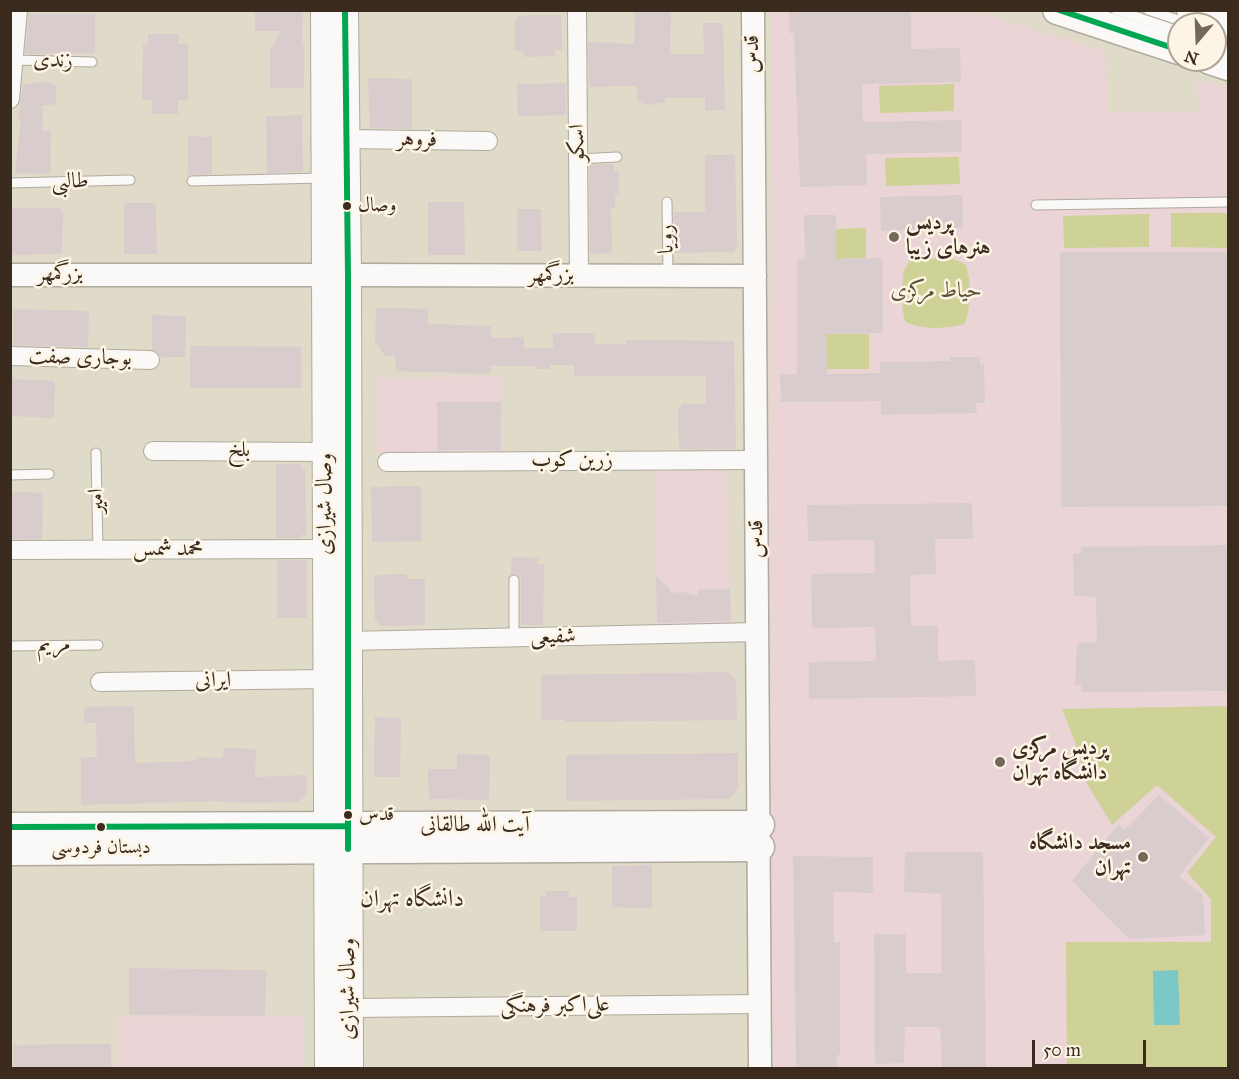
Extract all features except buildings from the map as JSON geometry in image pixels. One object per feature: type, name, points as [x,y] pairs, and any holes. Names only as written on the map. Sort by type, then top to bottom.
[{"type":"main road","name":"وصال شیرازی","points":[[324,10],[325,178],[336,275],[338,1008],[328,1068]]},
{"type":"main road","name":"وصال شیرازی","points":[[338,837],[327,679],[337,641],[326,549],[326,452],[346,139],[345,10]]},
{"type":"main road","points":[[1057,10],[1167,26]]},
{"type":"main road","name":"آیت الله طالقانی","points":[[10,827],[338,837],[760,836]]},
{"type":"main road","name":"آیت الله طالقانی","points":[[10,851],[338,837]]},
{"type":"main road","name":"وصال شیرازی","points":[[338,1008],[350,1068]]},
{"type":"street","points":[[10,99],[18,10]]},
{"type":"street","name":"اسکو","points":[[577,10],[579,276]]},
{"type":"street","name":"قدس","points":[[753,10],[760,1068]]},
{"type":"street","name":"فروهر","points":[[346,139],[488,141]]},
{"type":"street","name":"بزرگمهر","points":[[10,274],[755,276]]},
{"type":"street","name":"بوجاری صفت","points":[[10,356],[150,360]]},
{"type":"street","name":"بلخ","points":[[153,451],[326,452]]},
{"type":"street","name":"زرین کوب","points":[[387,462],[756,460]]},
{"type":"street","name":"محمد شمس","points":[[10,550],[326,549]]},
{"type":"street","name":"شفیعی","points":[[337,641],[758,632]]},
{"type":"street","name":"ایرانی","points":[[100,682],[327,679]]},
{"type":"street","name":"علی‌اکبر فرهنگی","points":[[338,1008],[760,1004]]},
{"type":"lane","points":[[1116,10],[1167,24]]},
{"type":"lane","points":[[1148,10],[1167,20]]},
{"type":"lane","name":"زندی","points":[[12,68],[92,62]]},
{"type":"lane","points":[[578,159],[617,157]]},
{"type":"lane","points":[[192,181],[325,178]]},
{"type":"lane","name":"طالبی","points":[[10,183],[130,180]]},
{"type":"lane","name":"رویا","points":[[667,202],[668,276]]},
{"type":"lane","points":[[1036,205],[1228,202]]},
{"type":"lane","name":"امیر","points":[[96,453],[98,550]]},
{"type":"lane","points":[[10,475],[49,474]]},
{"type":"lane","points":[[514,580],[514,637]]},
{"type":"lane","name":"مریم","points":[[10,646],[98,645]]},
{"type":"shaded area","name":"پردیس مرکزی دانشگاه‌ تهران","points":[[772,11],[973,11],[1106,51],[1108,112],[1199,112],[1196,78],[1228,88],[1228,1068],[773,1068],[769,456]]},
{"type":"shaded area","points":[[502,376],[503,451],[376,452],[375,378]]},
{"type":"shaded area","points":[[720,469],[728,479],[731,626],[657,628],[654,470]]},
{"type":"shaded area","points":[[304,1016],[304,1068],[117,1068],[117,1017]]},
{"type":"green space","points":[[954,84],[954,111],[880,113],[879,86]]},
{"type":"green space","points":[[959,157],[960,184],[886,186],[885,158]]},
{"type":"green space","points":[[1171,213],[1228,213],[1228,248],[1171,247]]},
{"type":"green space","points":[[1149,214],[1149,247],[1064,248],[1063,216]]},
{"type":"green space","points":[[866,228],[866,258],[836,259],[836,229]]},
{"type":"green space","name":"حیاط مرکزی","points":[[948,257],[965,264],[967,270],[970,285],[969,303],[964,324],[935,328],[906,322],[903,313],[903,274],[910,261]]},
{"type":"green space","points":[[826,334],[869,334],[869,369],[827,369]]},
{"type":"green space","points":[[1228,706],[1228,1068],[1067,1068],[1066,942],[1211,942],[1211,899],[1187,873],[1216,837],[1157,785],[1112,825],[1086,782],[1075,742],[1062,709]]},
{"type":"water","points":[[1178,970],[1180,1025],[1154,1025],[1153,971]]},
{"type":"transit line","points":[[345,10],[348,275],[348,849]]},
{"type":"transit line","points":[[1059,10],[1167,46]]},
{"type":"transit line","points":[[10,827],[348,826]]},
{"type":"place","name":"وصال","points":[[347,206]]},
{"type":"place","name":"پردیس هنرهای زیبا","points":[[894,237]]},
{"type":"place","name":"پردیس مرکزی دانشگاه‌ تهران","points":[[1000,762]]},
{"type":"place","name":"قدس","points":[[348,815]]},
{"type":"place","name":"دبستان فردوسی","points":[[101,827]]},
{"type":"place","name":"مسجد دانشگاه تهران","points":[[1143,857]]},
{"type":"district","name":"دانشگاه تهران","points":[[412,900]]}]
